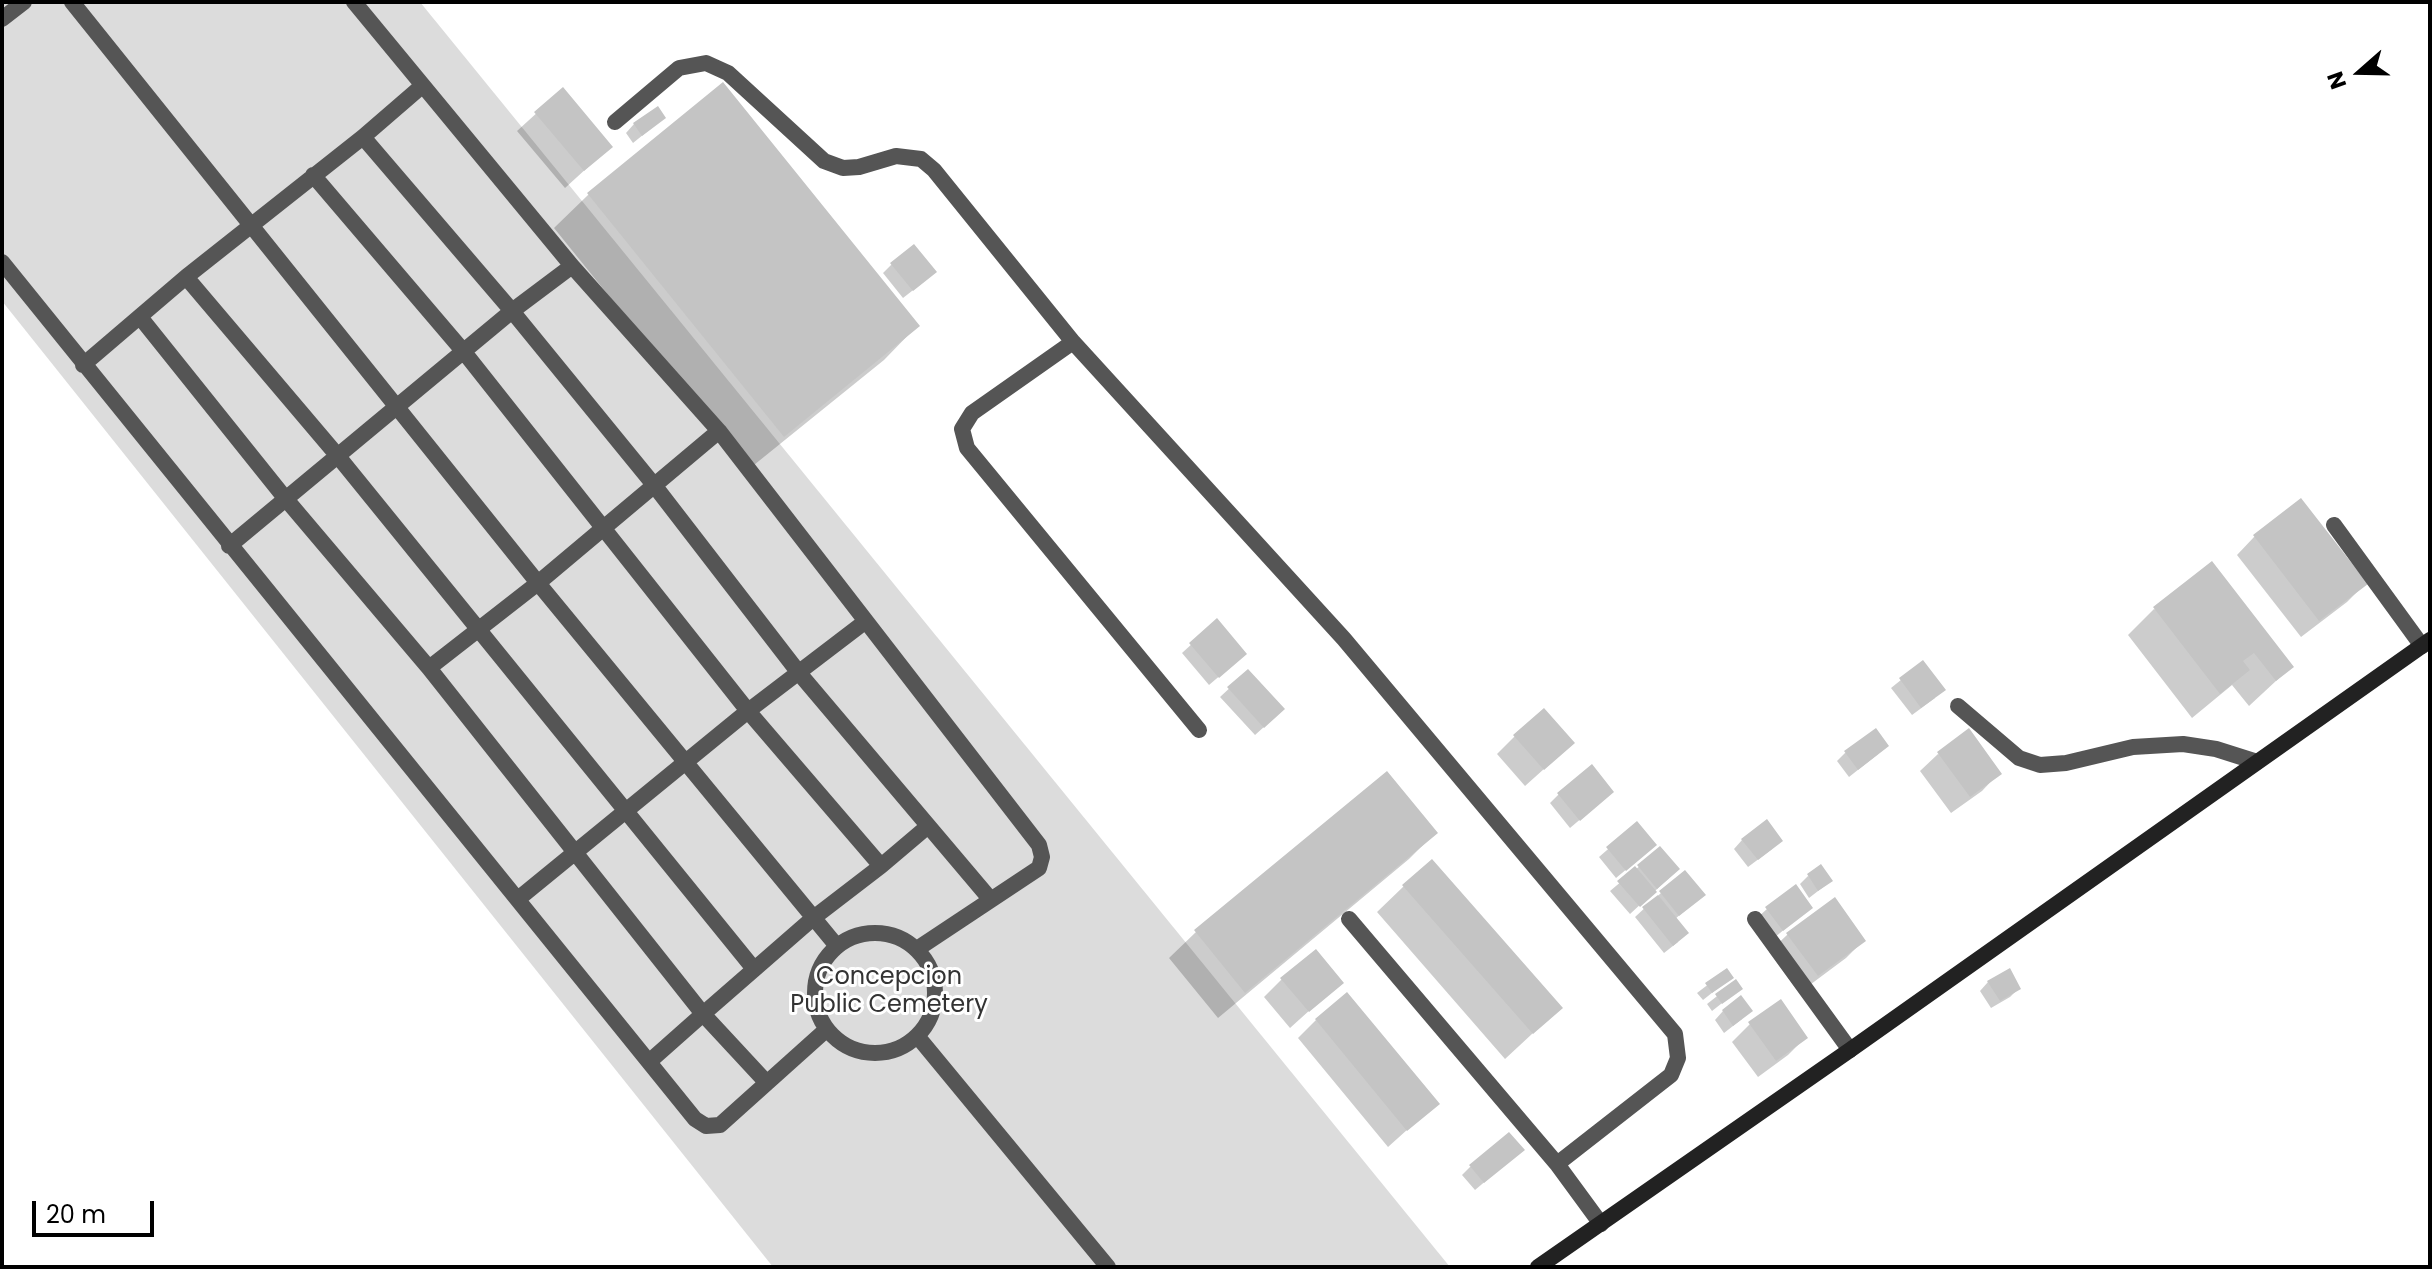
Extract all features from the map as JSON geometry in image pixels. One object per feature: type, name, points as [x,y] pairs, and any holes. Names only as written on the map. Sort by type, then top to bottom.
[{"type":"street","points":[[2,19],[24,2]]},
{"type":"street","points":[[72,2],[538,583],[836,945]]},
{"type":"street","points":[[354,2],[572,266],[719,431],[1039,845],[1042,857],[1039,868],[917,949]]},
{"type":"street","points":[[615,122],[679,68],[706,63],[728,73],[824,161],[843,168],[859,167],[896,156],[921,159],[934,170],[1073,342],[1344,639],[1675,1034],[1678,1058],[1671,1075],[1557,1164]]},
{"type":"street","points":[[83,365],[186,277],[363,137],[422,86]]},
{"type":"street","points":[[363,137],[512,311],[654,485],[799,673],[991,900]]},
{"type":"street","points":[[313,175],[464,352],[748,711],[881,866]]},
{"type":"street","points":[[2,262],[695,1119],[706,1126],[720,1125],[827,1029]]},
{"type":"street","points":[[229,546],[512,311],[572,266]]},
{"type":"street","points":[[186,277],[337,455],[754,969]]},
{"type":"street","points":[[140,317],[285,498],[429,668],[703,1014],[767,1083]]},
{"type":"street","points":[[1073,342],[972,413],[962,429],[967,448],[1199,730]]},
{"type":"street","points":[[429,668],[538,583],[719,431]]},
{"type":"street","points":[[1538,1267],[2426,643],[2334,525]]},
{"type":"street","points":[[518,899],[748,711],[866,621]]},
{"type":"street","points":[[1958,706],[2019,758],[2040,765],[2066,763],[2133,747],[2183,744],[2216,749],[2257,762]]},
{"type":"street","points":[[650,1061],[812,919],[927,827]]},
{"type":"street","points":[[1349,919],[1557,1164],[1601,1224]]},
{"type":"street","points":[[1755,919],[1850,1050]]},
{"type":"street","points":[[862,933],[892,934],[917,949],[934,977],[934,1009],[918,1037],[887,1053],[854,1050],[827,1029],[814,1001],[818,971],[836,945],[862,933]]},
{"type":"street","points":[[918,1037],[1108,1267]]},
{"type":"green space","name":"Concepcion Public Cemetery","points":[[2,2],[420,2],[1450,1267],[773,1267],[2,301]]},
{"type":"building","points":[[723,82],[920,326],[784,437],[587,193]]},
{"type":"building","points":[[563,87],[613,147],[584,171],[534,112]]},
{"type":"building","points":[[658,106],[666,118],[642,136],[633,123]]},
{"type":"building","points":[[914,244],[937,272],[913,291],[890,263]]},
{"type":"building","points":[[2301,498],[2368,584],[2319,621],[2253,535]]},
{"type":"building","points":[[2212,561],[2294,667],[2276,681],[2254,653],[2243,661],[2250,670],[2220,694],[2153,607]]},
{"type":"building","points":[[1217,618],[1247,654],[1219,678],[1189,643]]},
{"type":"building","points":[[1923,660],[1946,690],[1921,708],[1899,678]]},
{"type":"building","points":[[1248,669],[1285,709],[1264,728],[1227,687]]},
{"type":"building","points":[[1544,708],[1575,743],[1544,770],[1513,735]]},
{"type":"building","points":[[1876,728],[1889,746],[1858,770],[1844,751]]},
{"type":"building","points":[[1969,728],[2002,774],[1970,797],[1937,752]]},
{"type":"building","points":[[1592,764],[1614,792],[1580,821],[1557,793]]},
{"type":"building","points":[[1387,771],[1438,833],[1245,993],[1194,930]]},
{"type":"building","points":[[1767,819],[1783,841],[1758,860],[1741,839]]},
{"type":"building","points":[[1637,821],[1657,845],[1626,871],[1606,847]]},
{"type":"building","points":[[1660,846],[1680,869],[1657,889],[1637,865]]},
{"type":"building","points":[[1432,859],[1563,1008],[1533,1034],[1402,885]]},
{"type":"building","points":[[1821,864],[1833,881],[1818,891],[1807,874]]},
{"type":"building","points":[[1635,866],[1657,892],[1640,907],[1617,881]]},
{"type":"building","points":[[1685,870],[1706,895],[1679,916],[1659,891]]},
{"type":"building","points":[[1796,884],[1813,908],[1783,931],[1765,907]]},
{"type":"building","points":[[1658,895],[1689,933],[1673,946],[1642,907]]},
{"type":"building","points":[[1835,897],[1866,941],[1818,976],[1786,933]]},
{"type":"building","points":[[1316,949],[1344,983],[1309,1012],[1280,978]]},
{"type":"building","points":[[1727,968],[1734,978],[1712,993],[1705,983]]},
{"type":"building","points":[[2010,968],[2021,989],[2000,1001],[1987,981]]},
{"type":"building","points":[[1736,979],[1743,989],[1722,1004],[1715,994]]},
{"type":"building","points":[[1347,992],[1440,1104],[1407,1131],[1315,1019]]},
{"type":"building","points":[[1741,995],[1753,1011],[1733,1026],[1722,1010]]},
{"type":"building","points":[[1781,999],[1808,1038],[1776,1061],[1748,1022]]},
{"type":"building","points":[[1509,1132],[1525,1150],[1484,1183],[1469,1165]]}]
